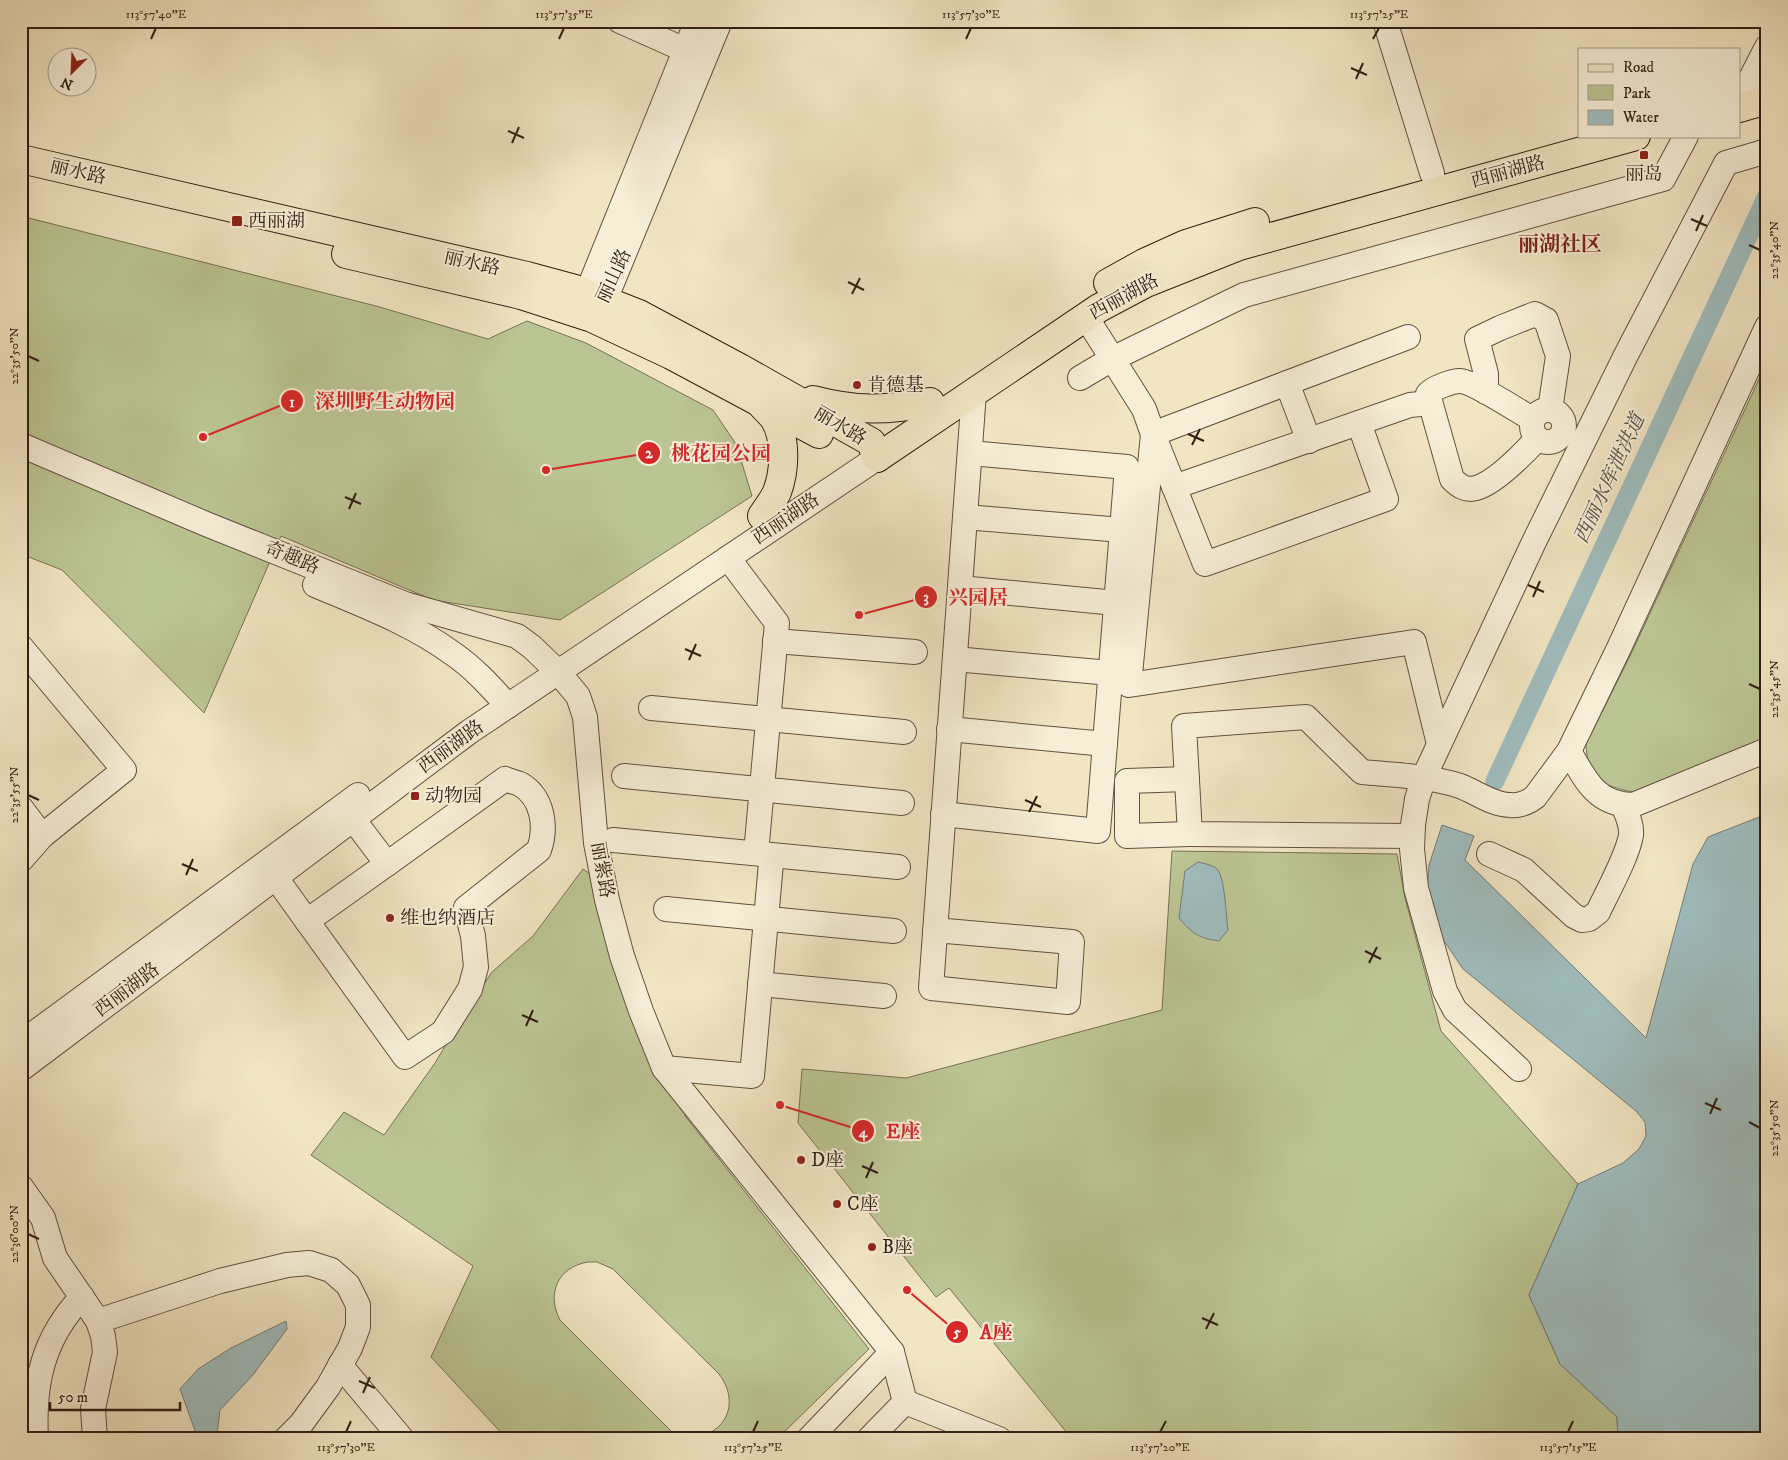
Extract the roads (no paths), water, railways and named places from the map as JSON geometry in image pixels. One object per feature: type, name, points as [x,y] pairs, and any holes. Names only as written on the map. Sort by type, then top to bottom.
[{"type":"main road","name":"西丽湖路","points":[[867,451],[930,402],[1092,293],[1144,263],[1186,244],[1234,228],[1578,132]]},
{"type":"main road","name":"西丽湖路","points":[[867,451],[974,392],[1099,308],[1146,284],[1239,246],[1629,138]]},
{"type":"main road","name":"丽水路","points":[[21,159],[535,278],[595,304]]},
{"type":"main road","name":"丽水路","points":[[21,177],[521,295],[595,304],[639,314],[766,394],[867,451]]},
{"type":"main road","points":[[762,516],[776,494],[782,476],[783,452],[780,434],[766,394],[802,397],[850,407],[875,409],[900,408],[930,402]]},
{"type":"street","points":[[620,21],[685,50]]},
{"type":"street","name":"丽山路","points":[[595,304],[697,21]]},
{"type":"street","name":"丽山路","points":[[595,304],[720,21]]},
{"type":"street","points":[[1385,21],[1432,173]]},
{"type":"street","points":[[1752,94],[1767,47]]},
{"type":"street","points":[[1080,378],[1112,359],[1244,295],[1663,179],[1685,138]]},
{"type":"street","points":[[1519,1069],[1455,1010],[1445,991],[1416,888],[1412,836],[1417,799],[1424,777],[1439,744],[1533,544],[1572,440],[1626,355],[1726,163],[1767,151]]},
{"type":"street","points":[[1486,392],[1486,374],[1477,339],[1536,314],[1546,320],[1558,356],[1540,423],[1514,462],[1492,479],[1476,488],[1466,489],[1460,486],[1452,479],[1430,403],[1428,394],[1432,389],[1461,381],[1486,392],[1540,423],[1546,443],[1572,440]]},
{"type":"street","points":[[1086,317],[1144,409],[1205,564],[1386,499],[1359,423]]},
{"type":"street","points":[[1190,834],[1184,726],[1306,717],[1362,772],[1424,777],[1460,786],[1502,805],[1518,805],[1528,802],[1535,797],[1569,751],[1618,650],[1767,327]]},
{"type":"street","points":[[1153,434],[1408,337]]},
{"type":"street","points":[[1287,383],[1308,441]]},
{"type":"street","points":[[935,930],[1072,942],[1068,1002],[931,988],[935,930],[943,814],[949,729],[974,392]]},
{"type":"street","points":[[1174,487],[1410,406],[1430,403]]},
{"type":"street","points":[[1153,434],[1129,685],[1414,642],[1439,744]]},
{"type":"street","name":"奇趣路","points":[[21,445],[206,524],[401,612],[466,664],[503,700]]},
{"type":"street","name":"西丽湖路","points":[[23,1058],[453,725],[503,700],[762,516],[867,451]]},
{"type":"street","name":"西丽湖路","points":[[552,667],[728,558],[867,451]]},
{"type":"street","points":[[943,814],[1098,831],[1127,467],[970,453]]},
{"type":"street","name":"奇趣路","points":[[21,460],[401,612],[517,636],[532,647],[552,667]]},
{"type":"street","points":[[965,517],[1122,530]]},
{"type":"street","points":[[664,1068],[752,1076],[766,919],[761,790],[777,623],[728,558]]},
{"type":"street","points":[[960,588],[1116,603]]},
{"type":"street","points":[[775,641],[915,652]]},
{"type":"street","points":[[21,647],[124,770],[42,836],[21,860]]},
{"type":"street","points":[[955,659],[1110,673]]},
{"type":"street","name":"丽紫路","points":[[552,667],[578,696],[585,717],[596,843],[607,900],[622,956],[641,1011],[664,1068],[892,1352]]},
{"type":"street","name":"西丽湖路","points":[[23,1058],[276,878],[469,732],[503,700]]},
{"type":"street","points":[[651,708],[904,732]]},
{"type":"street","points":[[949,729],[1105,744]]},
{"type":"street","points":[[1569,751],[1594,791],[1606,799],[1623,805],[1633,805],[1767,750]]},
{"type":"street","points":[[624,776],[902,803]]},
{"type":"street","points":[[276,878],[405,1057],[443,1032],[470,989],[476,967],[473,936],[466,908],[539,850],[544,836],[543,822],[537,799],[520,784],[504,779],[307,921]]},
{"type":"street","points":[[1187,779],[1127,781],[1127,836],[1190,834],[1412,836]]},
{"type":"street","points":[[1489,854],[1524,870],[1574,916],[1582,920],[1589,919],[1598,912],[1628,848],[1631,835],[1630,822],[1623,805]]},
{"type":"street","points":[[21,808],[42,836]]},
{"type":"street","points":[[354,819],[387,864]]},
{"type":"street","points":[[614,840],[763,858],[898,867]]},
{"type":"street","points":[[666,910],[894,931]]},
{"type":"street","points":[[760,984],[884,996]]},
{"type":"street","points":[[21,1187],[44,1218],[55,1258],[98,1321],[104,1336],[105,1352],[93,1409],[95,1439]]},
{"type":"street","points":[[98,1321],[220,1281],[287,1265],[309,1263],[331,1270],[348,1285],[358,1305],[358,1327],[350,1348],[300,1434]]},
{"type":"street","points":[[36,1439],[35,1414],[37,1390],[44,1356],[60,1324],[82,1297]]},
{"type":"street","points":[[892,1352],[905,1402]]},
{"type":"street","points":[[809,1439],[892,1352]]},
{"type":"street","points":[[340,1365],[402,1439]]},
{"type":"street","points":[[869,1439],[905,1402]]},
{"type":"street","points":[[905,1402],[999,1439]]},
{"type":"water","points":[[1767,814],[1767,1439],[1618,1439],[1617,1417],[1560,1364],[1529,1295],[1578,1184],[1623,1163],[1639,1149],[1646,1136],[1645,1122],[1636,1111],[1463,969],[1434,926],[1427,894],[1429,865],[1442,825],[1474,836],[1465,860],[1646,1038],[1693,864],[1708,837]]},
{"type":"water","points":[[1198,862],[1215,868],[1221,877],[1228,930],[1219,941],[1196,934],[1179,918],[1185,871]]},
{"type":"water","points":[[286,1321],[287,1329],[253,1375],[220,1410],[217,1434],[220,1439],[198,1439],[180,1389],[198,1369],[231,1348]]},
{"type":"waterway","name":"西丽水库泄洪道","points":[[1495,781],[1767,196]]},
{"type":"place","name":"丽岛","points":[[1644,155]]},
{"type":"place","name":"西丽湖","points":[[237,221]]},
{"type":"place","name":"肯德基","points":[[857,385]]},
{"type":"place","name":"深圳野生动物园","points":[[203,437]]},
{"type":"place","name":"桃花园公园","points":[[546,470]]},
{"type":"place","name":"兴园居","points":[[859,615]]},
{"type":"place","name":"动物园","points":[[415,796]]},
{"type":"place","name":"维也纳酒店","points":[[390,918]]},
{"type":"place","name":"E座","points":[[780,1105]]},
{"type":"place","name":"D座","points":[[801,1160]]},
{"type":"place","name":"C座","points":[[837,1204]]},
{"type":"place","name":"B座","points":[[872,1247]]},
{"type":"place","name":"A座","points":[[907,1290]]},
{"type":"district","name":"丽湖社区","points":[[1560,245]]}]
